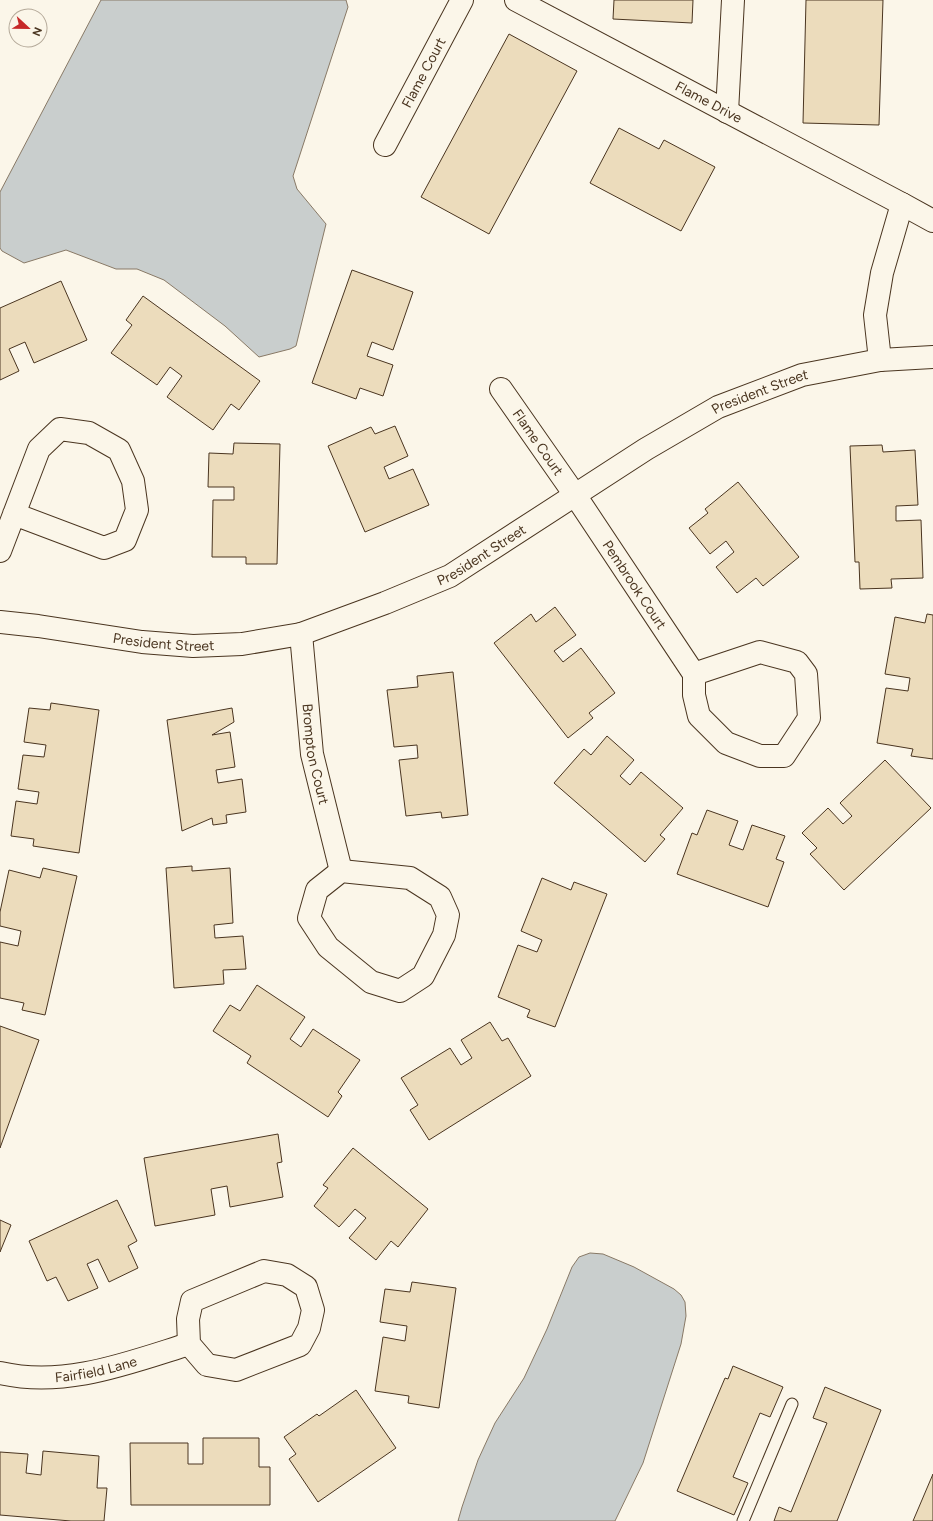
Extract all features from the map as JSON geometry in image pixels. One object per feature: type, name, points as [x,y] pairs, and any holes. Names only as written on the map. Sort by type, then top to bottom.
[{"type":"street","name":"Flame Court","points":[[385,145],[462,0]]},
{"type":"street","name":"Flame Drive","points":[[516,0],[933,221]]},
{"type":"street","points":[[727,112],[733,0]]},
{"type":"street","points":[[880,360],[875,314],[882,273],[902,204]]},
{"type":"street","name":"President Street","points":[[0,622],[38,626],[142,642],[193,646],[242,644],[301,634],[385,603],[450,576],[646,448],[718,407],[802,375],[880,360],[933,357]]},
{"type":"street","name":"Flame Court","points":[[501,389],[575,495]]},
{"type":"street","points":[[0,551],[14,514],[39,449],[60,429],[89,433],[119,450],[133,481],[137,510],[125,540],[104,548],[14,514]]},
{"type":"street","name":"Pembrook Court","points":[[575,495],[694,674]]},
{"type":"street","name":"Brompton Court","points":[[301,634],[312,754],[341,871]]},
{"type":"street","points":[[760,652],[797,662],[806,674],[809,718],[784,756],[760,756],[726,743],[699,716],[694,695],[694,674],[760,652]]},
{"type":"street","points":[[341,871],[410,878],[440,897],[448,916],[444,935],[423,976],[400,991],[371,982],[328,947],[309,918],[317,890],[341,871]]},
{"type":"street","points":[[264,1271],[287,1276],[306,1287],[313,1310],[309,1328],[300,1345],[236,1370],[207,1365],[189,1344],[188,1319],[192,1301],[264,1271]]},
{"type":"street","name":"Fairfield Lane","points":[[0,1373],[27,1377],[56,1378],[89,1373],[189,1344]]},
{"type":"lane","points":[[743,1521],[792,1404]]},
{"type":"shaded area","points":[[101,0],[346,0],[348,7],[293,176],[297,189],[326,224],[296,346],[259,357],[225,326],[164,280],[137,269],[116,269],[66,250],[24,263],[2,251],[0,248],[0,192]]},
{"type":"shaded area","points":[[590,1253],[603,1254],[634,1267],[674,1289],[681,1295],[685,1302],[686,1316],[681,1344],[643,1463],[615,1521],[458,1521],[478,1460],[495,1423],[524,1378],[547,1329],[572,1267],[579,1257]]},
{"type":"building","points":[[614,0],[693,0],[692,23],[613,19]]},
{"type":"building","points":[[806,0],[883,0],[879,125],[803,123]]},
{"type":"building","points":[[509,34],[577,71],[489,234],[421,197]]},
{"type":"building","points":[[619,128],[659,149],[664,140],[715,167],[681,231],[590,183]]},
{"type":"building","points":[[352,270],[413,292],[393,350],[372,342],[367,356],[393,365],[383,396],[360,388],[356,399],[312,383]]},
{"type":"building","points":[[61,281],[87,340],[34,363],[25,342],[9,349],[19,371],[0,380],[0,308]]},
{"type":"building","points":[[143,296],[260,381],[239,410],[231,404],[213,430],[167,397],[182,376],[170,367],[157,385],[111,353],[132,325],[126,320]]},
{"type":"building","points":[[395,426],[408,456],[384,467],[389,479],[413,469],[429,505],[365,532],[328,446],[371,427],[375,434]]},
{"type":"building","points":[[234,443],[280,444],[277,564],[246,564],[246,557],[212,557],[213,500],[234,500],[234,487],[208,487],[209,453],[233,454]]},
{"type":"building","points":[[882,445],[883,452],[915,450],[918,505],[896,506],[896,521],[921,520],[923,578],[891,579],[892,588],[860,589],[859,562],[855,562],[850,446]]},
{"type":"building","points":[[738,482],[799,557],[763,586],[756,578],[737,593],[716,567],[734,552],[726,541],[710,554],[689,528],[708,513],[705,509]]},
{"type":"building","points":[[555,607],[576,635],[554,651],[563,662],[581,648],[615,693],[589,713],[593,718],[568,738],[494,643],[531,614],[536,622]]},
{"type":"building","points":[[927,614],[933,615],[933,759],[911,756],[913,749],[877,743],[886,688],[908,691],[910,678],[885,674],[895,617],[925,623]]},
{"type":"building","points":[[453,672],[468,815],[442,818],[441,812],[406,816],[399,760],[418,758],[417,745],[394,747],[387,690],[418,687],[417,676]]},
{"type":"building","points":[[51,703],[99,710],[79,853],[33,846],[34,839],[11,836],[16,801],[37,804],[39,792],[18,789],[23,755],[44,757],[46,745],[24,742],[29,708],[50,710]]},
{"type":"building","points":[[232,708],[234,722],[212,735],[230,732],[235,767],[216,770],[218,783],[242,779],[246,812],[226,815],[227,823],[213,825],[212,818],[182,831],[167,720]]},
{"type":"building","points":[[607,736],[634,760],[620,776],[630,785],[641,772],[683,808],[660,835],[665,839],[645,862],[554,783],[584,749],[591,755]]},
{"type":"building","points":[[885,760],[931,808],[844,890],[810,854],[817,848],[802,833],[828,808],[843,824],[852,816],[840,803]]},
{"type":"building","points":[[707,810],[738,821],[729,845],[743,850],[752,825],[785,836],[776,859],[784,862],[768,907],[677,874],[692,833],[697,835]]},
{"type":"building","points":[[192,866],[192,871],[230,868],[233,923],[214,925],[215,938],[243,936],[246,969],[223,970],[224,984],[174,988],[166,868]]},
{"type":"building","points":[[43,868],[77,876],[45,1015],[22,1010],[24,1003],[0,998],[0,942],[18,946],[21,931],[0,926],[0,912],[9,870],[40,878]]},
{"type":"building","points":[[542,878],[571,890],[574,882],[607,894],[555,1027],[527,1017],[530,1010],[498,997],[518,945],[537,952],[542,940],[521,931]]},
{"type":"building","points":[[257,985],[305,1017],[290,1039],[301,1047],[313,1029],[360,1060],[338,1092],[342,1096],[328,1117],[247,1063],[251,1056],[213,1031],[230,1005],[240,1011]]},
{"type":"building","points":[[490,1022],[502,1041],[508,1038],[531,1076],[429,1140],[410,1110],[418,1105],[401,1078],[450,1048],[461,1065],[472,1058],[461,1040]]},
{"type":"building","points":[[0,1026],[39,1040],[0,1148]]},
{"type":"building","points":[[278,1134],[282,1162],[277,1163],[283,1197],[230,1207],[227,1186],[211,1189],[215,1215],[155,1226],[144,1158]]},
{"type":"building","points":[[353,1148],[428,1209],[398,1247],[391,1241],[376,1260],[349,1238],[366,1218],[355,1209],[339,1227],[314,1206],[328,1188],[323,1185]]},
{"type":"building","points":[[117,1200],[137,1241],[128,1246],[138,1268],[109,1282],[98,1259],[87,1264],[98,1288],[68,1301],[56,1277],[47,1281],[29,1241]]},
{"type":"building","points":[[0,1220],[11,1225],[0,1252]]},
{"type":"building","points":[[412,1282],[456,1288],[439,1408],[408,1403],[409,1396],[375,1391],[383,1337],[405,1341],[407,1326],[380,1322],[385,1289],[410,1292]]},
{"type":"building","points":[[733,1366],[783,1387],[770,1417],[760,1413],[733,1477],[748,1483],[734,1515],[677,1491],[725,1378],[728,1379]]},
{"type":"building","points":[[825,1387],[881,1410],[837,1521],[774,1521],[779,1507],[791,1512],[827,1423],[813,1418]]},
{"type":"building","points":[[356,1390],[396,1448],[318,1502],[289,1459],[296,1454],[284,1437],[317,1414],[319,1416]]},
{"type":"building","points":[[203,1438],[259,1438],[259,1467],[270,1467],[270,1505],[131,1505],[130,1443],[188,1443],[188,1464],[203,1464]]},
{"type":"building","points":[[43,1451],[99,1456],[97,1488],[107,1488],[104,1521],[71,1521],[0,1515],[0,1452],[28,1454],[26,1473],[41,1475]]},
{"type":"building","points":[[933,1474],[933,1521],[913,1521]]}]
